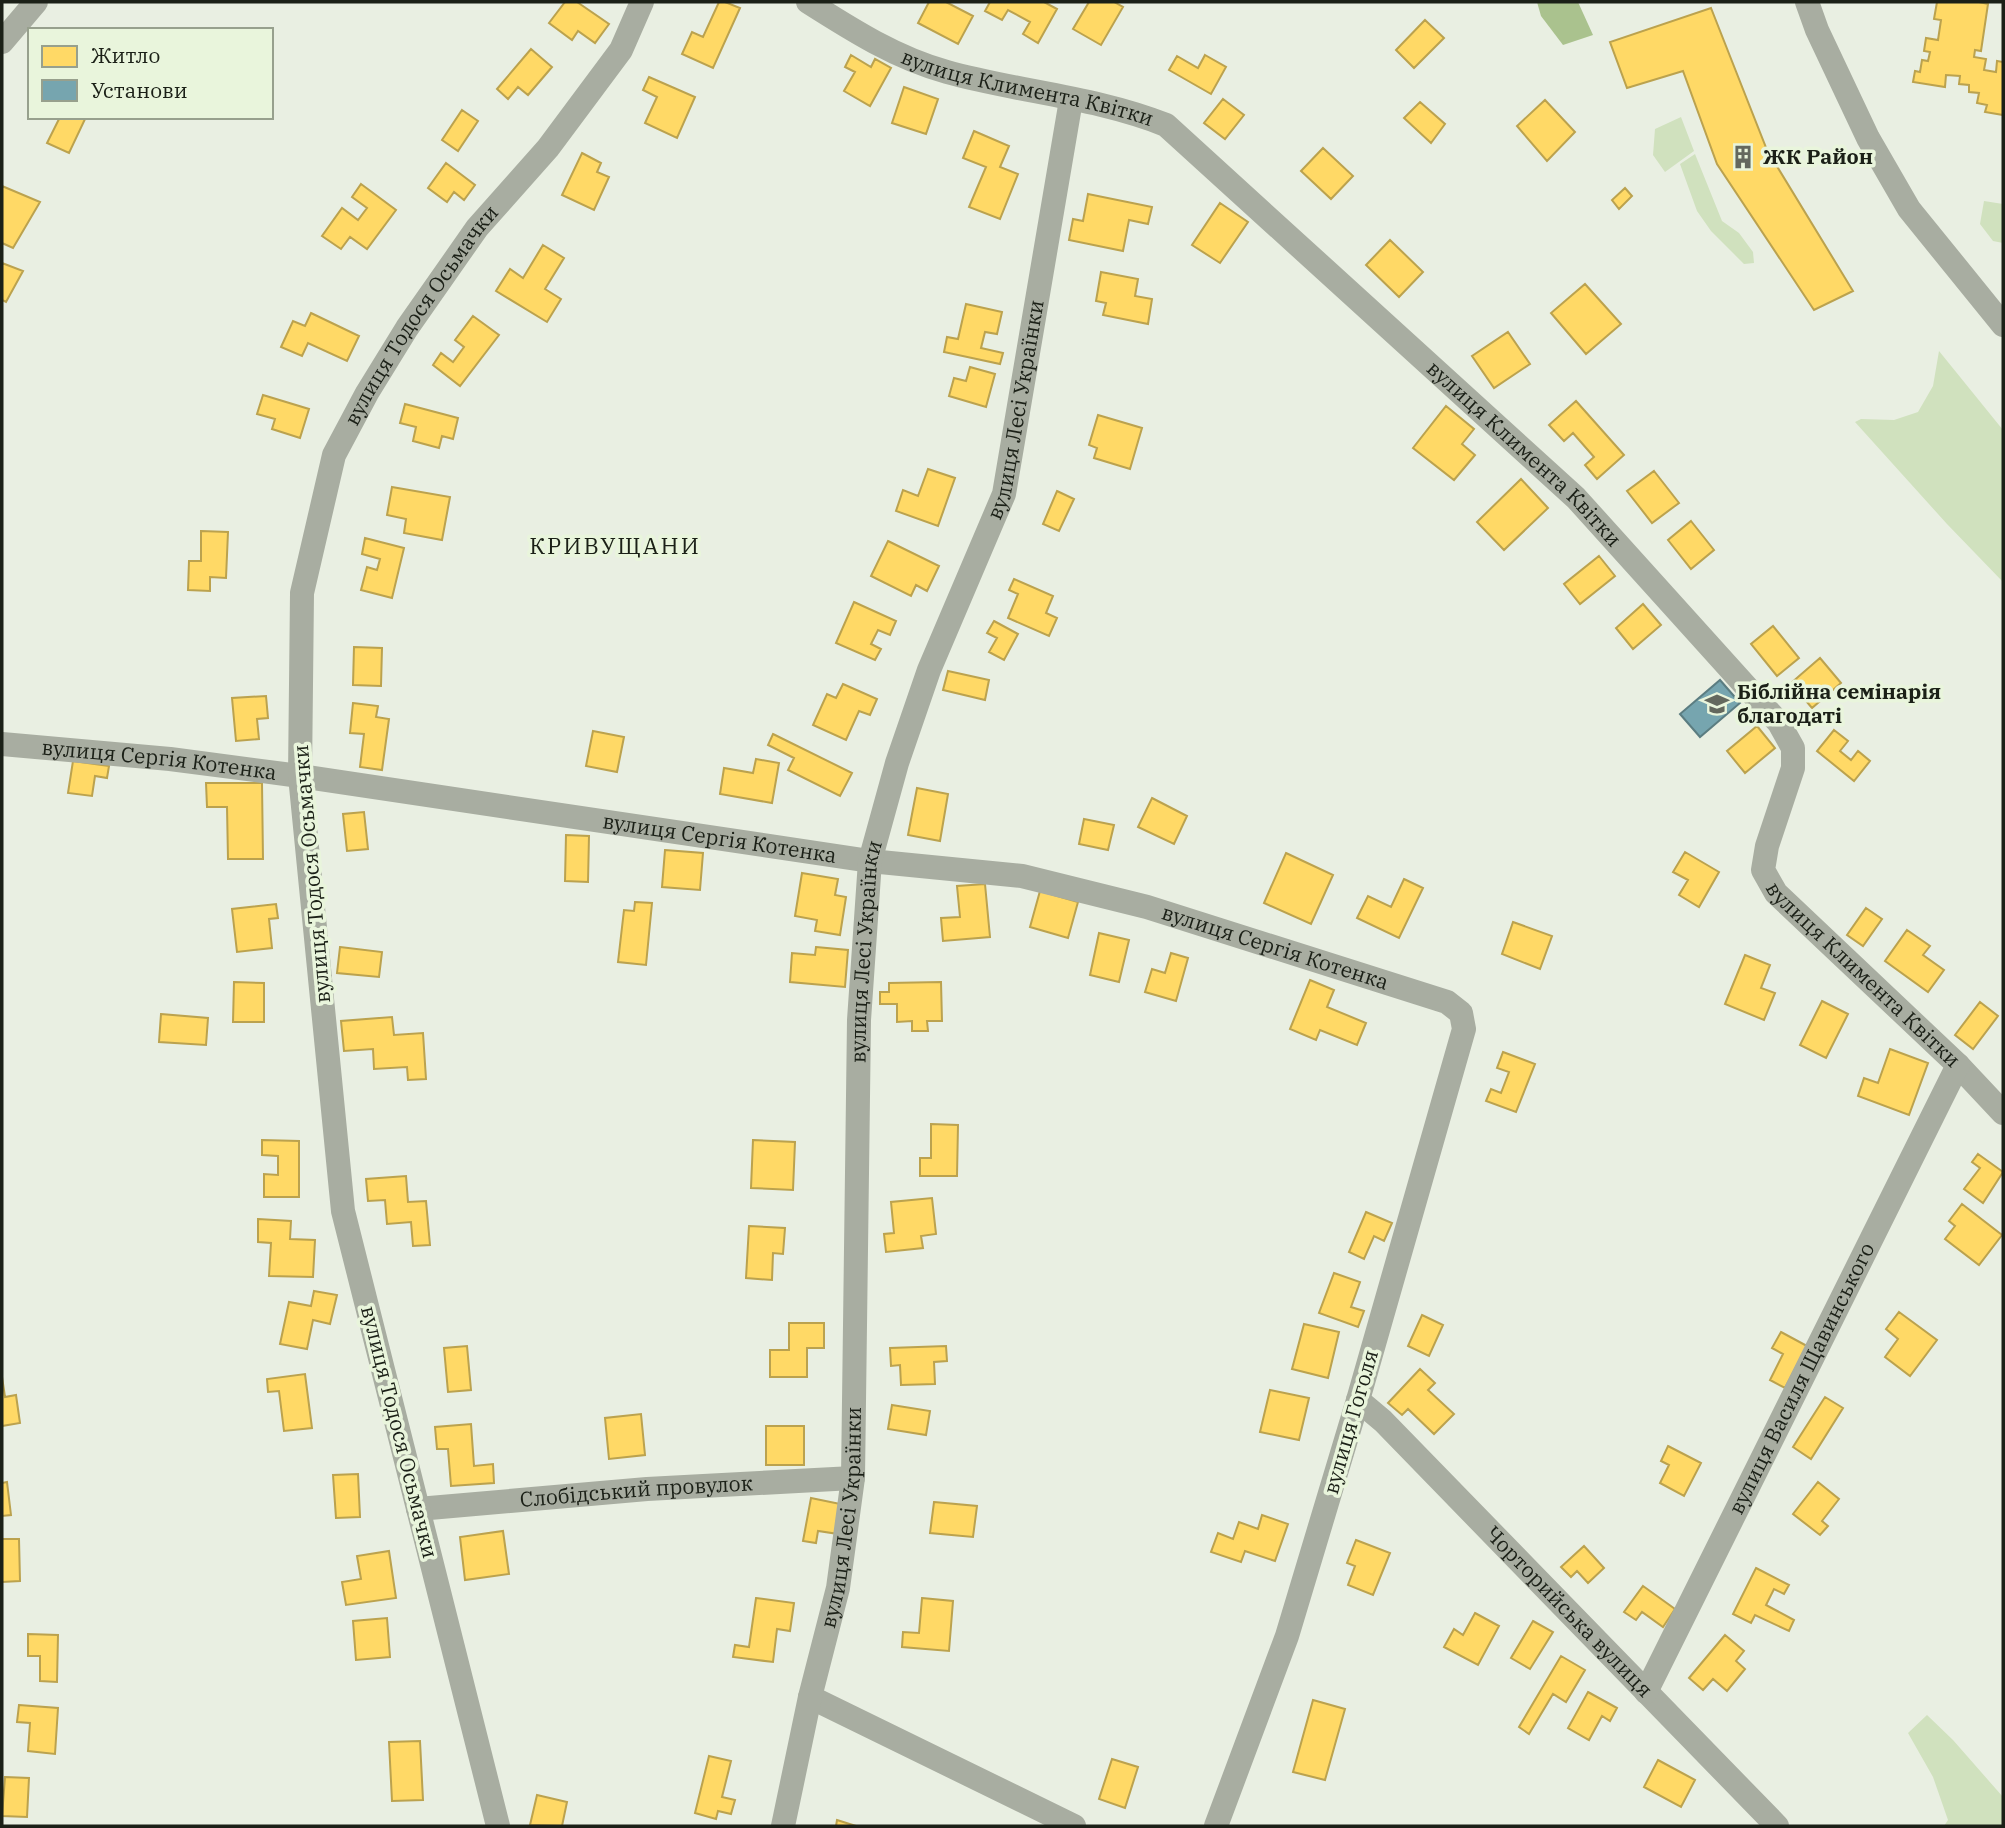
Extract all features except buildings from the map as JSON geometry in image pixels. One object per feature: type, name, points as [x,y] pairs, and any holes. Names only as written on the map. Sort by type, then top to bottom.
[{"type":"street","points":[[2,42],[36,2]]},
{"type":"street","name":"вулиця Тодося Осьмачки","points":[[498,1826],[343,1211],[300,776],[302,593],[334,455],[367,393],[407,328],[477,228],[548,148],[621,50],[642,2]]},
{"type":"street","name":"вулиця Климента Квітки","points":[[808,2],[858,33],[908,58],[946,72],[1132,111],[1166,125],[1576,498],[1779,723],[1793,748],[1793,768],[1767,846],[1763,870],[1776,893],[1958,1065],[2003,1113]]},
{"type":"street","points":[[1807,2],[1817,30],[1868,138],[1909,209],[2003,325]]},
{"type":"street","name":"вулиця Лесі Українки","points":[[783,1826],[810,1698],[838,1588],[853,1478],[859,1020],[870,862],[897,763],[929,670],[1004,494],[1071,100]]},
{"type":"street","name":"вулиця Сергія Котенка","points":[[2,744],[170,759],[300,776],[870,862],[1022,876],[1147,907],[1447,1002],[1461,1013]]},
{"type":"street","name":"вулиця Гоголя","points":[[1216,1826],[1281,1654],[1358,1400],[1464,1029],[1461,1013]]},
{"type":"street","name":"вулиця Василя Щавинського","points":[[1646,1692],[1958,1065]]},
{"type":"street","name":"Чорторийська вулиця","points":[[1358,1400],[1383,1421],[1777,1826]]},
{"type":"street","name":"Слобідський провулок","points":[[418,1509],[647,1489],[853,1478]]},
{"type":"street","points":[[810,1698],[1074,1826]]},
{"type":"shaded area","points":[[1537,2],[1578,2],[1593,35],[1563,45],[1541,16]]},
{"type":"shaded area","points":[[1681,117],[1694,151],[1665,172],[1653,155],[1655,129]]},
{"type":"shaded area","points":[[1695,154],[1722,221],[1739,233],[1753,252],[1754,263],[1744,264],[1711,231],[1697,211],[1680,164]]},
{"type":"shaded area","points":[[1984,201],[2003,204],[2003,243],[1993,241],[1980,224]]},
{"type":"shaded area","points":[[1939,351],[2003,430],[2003,582],[1855,422],[1861,419],[1894,420],[1918,412],[1933,386]]},
{"type":"shaded area","points":[[1927,1715],[2003,1797],[2003,1826],[1944,1826],[1948,1820],[1933,1777],[1908,1733]]},
{"type":"place","name":"ЖК Район","points":[[1743,157]]},
{"type":"place","name":"Біблійна семінарія благодаті","points":[[1717,704]]},
{"type":"district","name":"КРИВУЩАНИ","points":[[615,546]]}]
